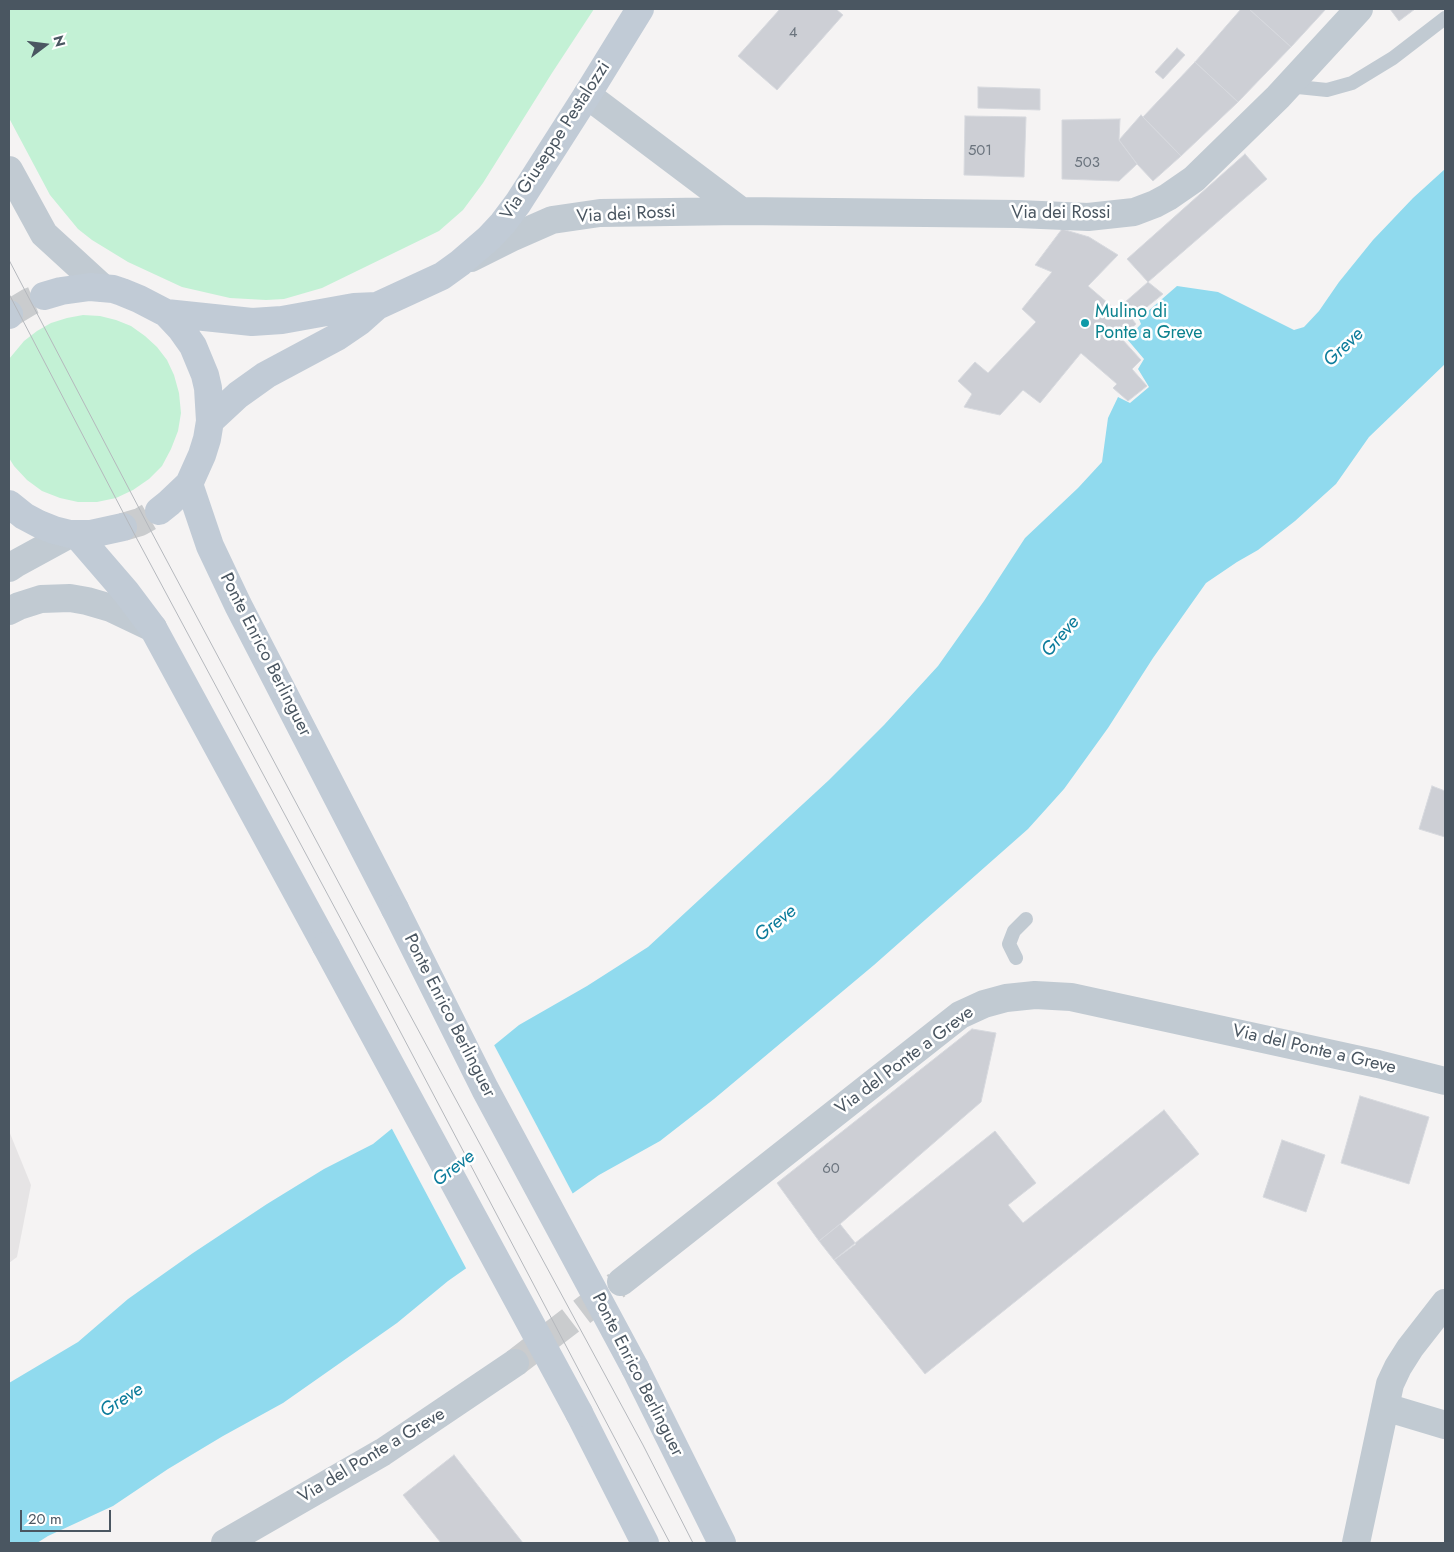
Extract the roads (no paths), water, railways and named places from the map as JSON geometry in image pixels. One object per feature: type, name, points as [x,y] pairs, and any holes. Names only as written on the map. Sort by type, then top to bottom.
[{"type":"main road","name":"Via Giuseppe Pestalozzi","points":[[378,306],[442,276],[460,263],[503,223],[518,203],[640,9]]},
{"type":"main road","points":[[44,296],[77,288],[103,288],[122,292],[166,313],[194,346],[201,361],[208,388],[210,421],[202,455],[188,484],[170,503],[159,511]]},
{"type":"main road","points":[[166,313],[252,322],[282,320],[354,307],[378,306]]},
{"type":"main road","points":[[210,421],[238,395],[266,375],[337,337],[360,322],[378,306]]},
{"type":"main road","name":"Ponte Enrico Berlinguer","points":[[188,484],[210,546],[238,605],[485,1088],[635,1368],[722,1543]]},
{"type":"main road","points":[[9,504],[24,516],[39,524],[54,530],[73,534],[90,534],[123,527]]},
{"type":"main road","points":[[73,534],[122,587],[153,628],[579,1413],[646,1543]]},
{"type":"street","name":"Via dei Rossi","points":[[460,263],[552,220],[600,213],[742,211],[1018,214],[1088,217],[1134,212],[1168,197],[1194,178],[1288,86],[1359,9]]},
{"type":"street","points":[[587,95],[742,211]]},
{"type":"street","points":[[9,170],[44,234],[103,288]]},
{"type":"street","points":[[9,568],[73,534]]},
{"type":"street","points":[[9,611],[18,606],[41,599],[70,598],[106,606],[153,628]]},
{"type":"street","name":"Via del Ponte a Greve","points":[[620,1282],[960,1015],[984,1004],[1006,998],[1035,995],[1071,997],[1378,1064],[1445,1081]]},
{"type":"street","points":[[1356,1543],[1390,1384],[1410,1348],[1445,1303]]},
{"type":"street","name":"Via del Ponte a Greve","points":[[225,1543],[383,1452],[516,1363]]},
{"type":"street","points":[[1385,1407],[1445,1425]]},
{"type":"lane","points":[[1288,86],[1327,90],[1352,83],[1393,58],[1445,18]]},
{"type":"lane","points":[[1016,958],[1009,944],[1014,931],[1026,919]]},
{"type":"water","name":"Greve","points":[[1445,169],[1445,364],[1369,437],[1336,484],[1295,521],[1258,550],[1206,583],[1153,658],[1108,728],[1064,789],[1028,829],[874,965],[714,1099],[660,1141],[599,1175],[448,1281],[397,1323],[283,1403],[168,1469],[113,1506],[37,1543],[9,1543],[9,1383],[78,1342],[128,1299],[267,1204],[324,1169],[373,1144],[519,1025],[587,986],[648,947],[829,780],[884,725],[938,666],[984,601],[1025,538],[1078,488],[1102,462],[1108,418],[1118,397],[1130,403],[1149,387],[1138,369],[1144,359],[1127,339],[1141,324],[1139,319],[1177,286],[1218,292],[1294,330],[1304,327],[1319,311],[1339,282],[1373,240],[1413,198]]},
{"type":"tunnel","points":[[9,314],[29,302],[44,296]]},
{"type":"tunnel","points":[[123,527],[140,522],[159,511]]},
{"type":"tunnel","points":[[515,1363],[617,1285]]},
{"type":"tram line","points":[[9,260],[151,531],[357,917],[643,1445],[693,1543]]},
{"type":"tram line","points":[[9,294],[670,1543]]},
{"type":"place","name":"Mulino di Ponte a Greve","points":[[1085,323]]}]
